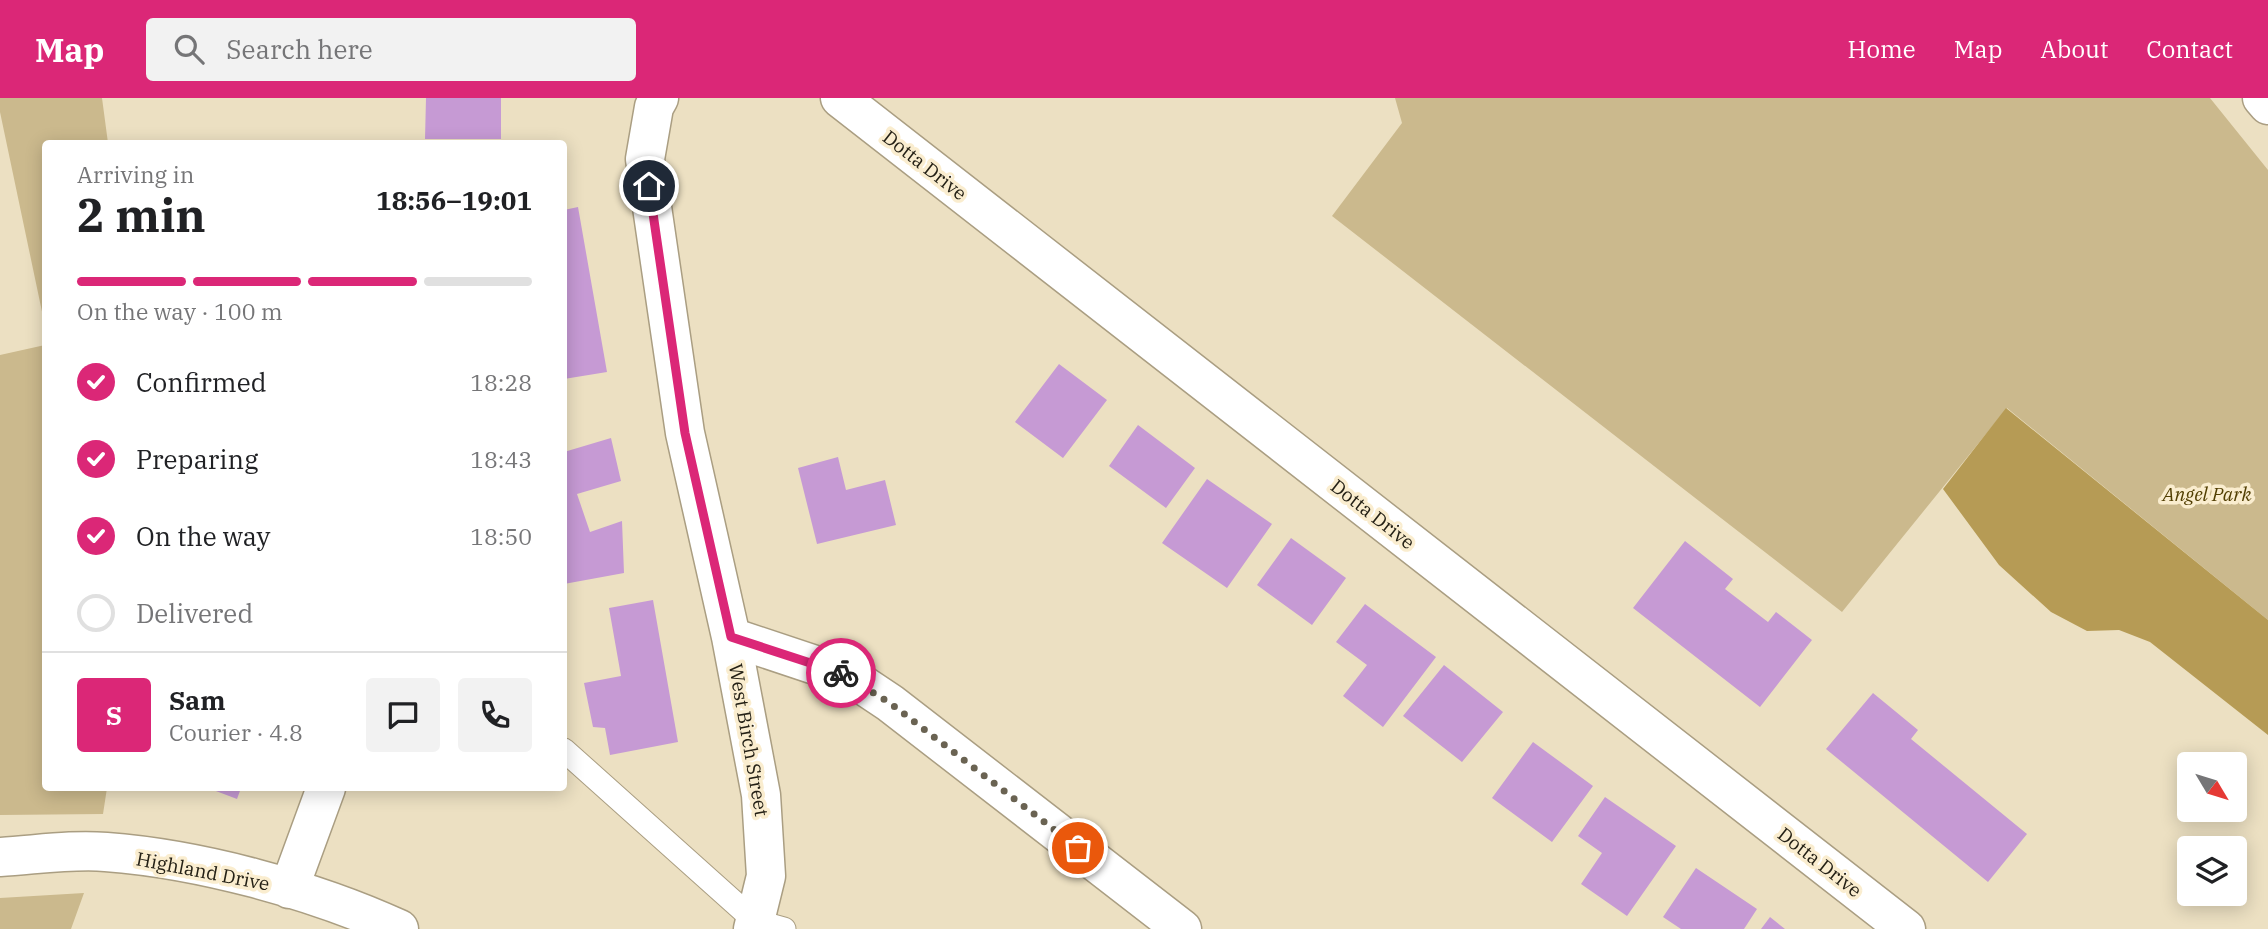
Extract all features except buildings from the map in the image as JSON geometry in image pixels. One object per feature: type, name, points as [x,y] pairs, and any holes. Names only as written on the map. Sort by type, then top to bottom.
[{"type":"street","name":"West Birch Street","points":[[659,98],[654,107],[645,159],[685,433],[731,637],[761,795],[766,876],[764,926]]},
{"type":"street","name":"Dotta Drive","points":[[840,98],[1906,929]]},
{"type":"street","points":[[2262,98],[2268,105]]},
{"type":"street","points":[[731,637],[823,666],[861,683],[1182,929]]},
{"type":"street","points":[[289,889],[325,791]]},
{"type":"street","name":"Highland Drive","points":[[0,857],[106,852],[217,869],[289,889],[399,929]]},
{"type":"lane","points":[[567,753],[764,926]]},
{"type":"green space","points":[[0,98],[102,98],[108,140],[42,140],[42,312],[0,112]]},
{"type":"green space","name":"Angel Park","points":[[1395,98],[2210,98],[2268,170],[2268,620],[2007,408],[1842,612],[1332,216],[1402,123]]},
{"type":"green space","points":[[42,346],[42,791],[107,791],[103,814],[0,815],[0,355]]},
{"type":"green space","points":[[84,893],[71,929],[0,929],[0,898]]},
{"type":"shaded area","points":[[2006,408],[2268,620],[2268,735],[2150,642],[2119,630],[2087,631],[2051,612],[1999,565],[1943,489]]},
{"type":"way so far","points":[[841,673],[890,703],[1078,848]]},
{"type":"route","points":[[649,186],[685,433],[731,637],[841,673]]}]
